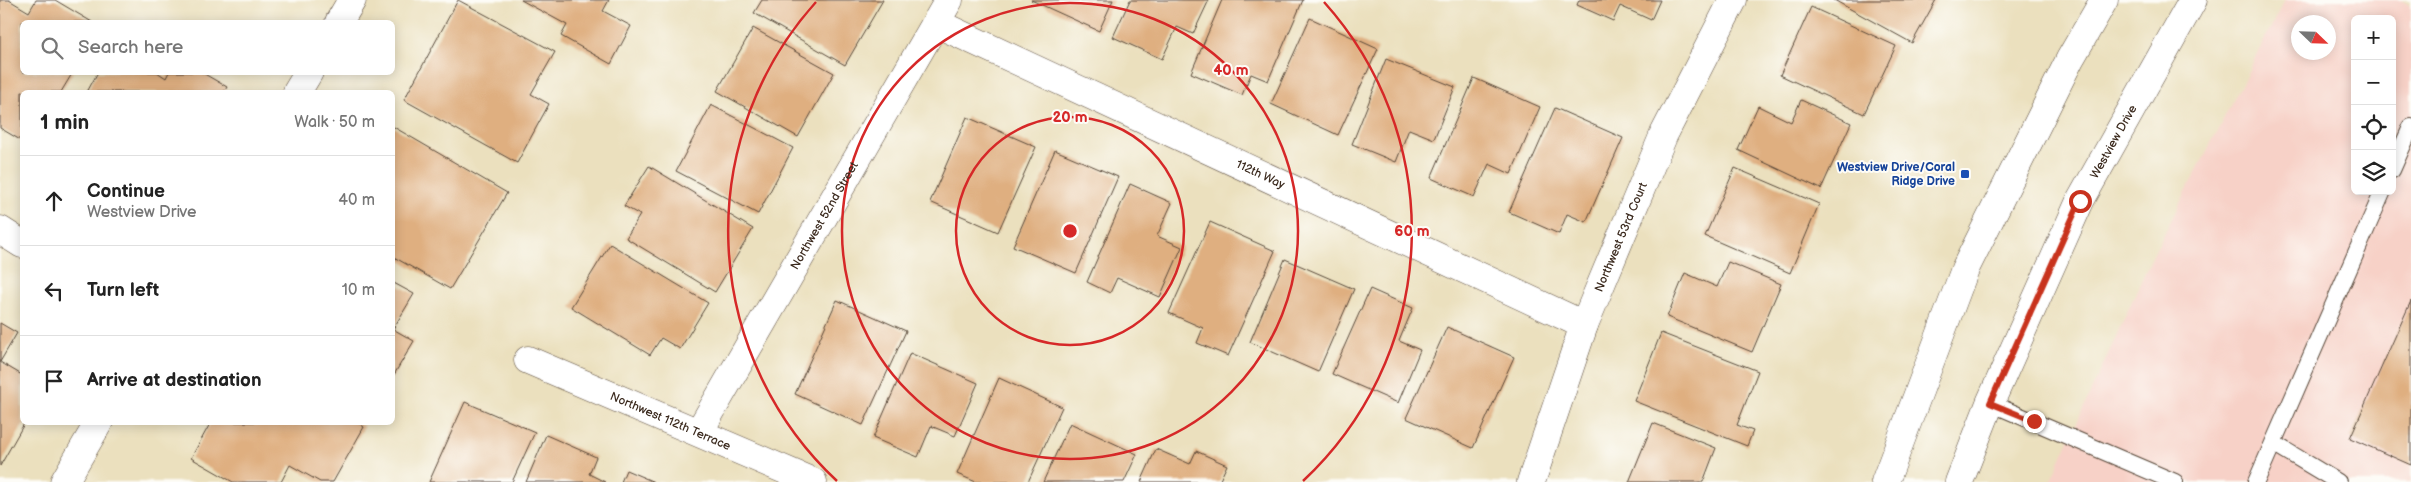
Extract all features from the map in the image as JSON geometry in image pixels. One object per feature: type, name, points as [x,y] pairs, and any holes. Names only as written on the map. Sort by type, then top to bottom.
[{"type":"street","points":[[340,20],[352,0]]},
{"type":"street","name":"Northwest 53rd Court","points":[[1531,482],[1584,324],[1664,134],[1733,0]]},
{"type":"street","points":[[1884,482],[1965,269],[2070,59],[2104,0]]},
{"type":"street","name":"Westview Drive","points":[[1959,482],[1990,403],[2080,201],[2193,0]]},
{"type":"street","name":"112th Way","points":[[942,11],[1584,324]]},
{"type":"street","name":"Northwest 52nd Street","points":[[699,432],[942,11]]},
{"type":"street","points":[[298,90],[307,75]]},
{"type":"street","points":[[0,230],[20,243]]},
{"type":"street","name":"Northwest 112th Terrace","points":[[528,360],[813,482]]},
{"type":"street","points":[[64,482],[97,425]]},
{"type":"lane","points":[[2396,161],[2411,127]]},
{"type":"lane","points":[[2256,482],[2381,195]]},
{"type":"lane","points":[[1990,403],[2175,482]]},
{"type":"lane","points":[[2273,443],[2338,482]]},
{"type":"shaded area","points":[[2285,0],[2401,0],[2411,6],[2411,482],[2050,482],[2151,259]]},
{"type":"building","points":[[0,0],[9,0],[29,12],[36,0],[55,0],[89,20],[20,20],[20,75],[71,75],[62,90],[20,90],[20,140],[0,128]]},
{"type":"building","points":[[458,0],[555,52],[531,94],[549,104],[517,163],[404,100]]},
{"type":"building","points":[[521,0],[609,0],[603,11],[631,26],[611,64],[561,36],[567,25]]},
{"type":"building","points":[[762,0],[883,0],[845,65],[754,13]]},
{"type":"building","points":[[1031,0],[1113,0],[1099,31]]},
{"type":"building","points":[[1130,0],[1209,0],[1193,34],[1177,27],[1162,59],[1113,37]]},
{"type":"building","points":[[1222,0],[1303,0],[1268,81],[1251,74],[1242,95],[1191,73]]},
{"type":"building","points":[[1579,0],[1660,0],[1651,20],[1620,6],[1613,21],[1577,5]]},
{"type":"building","points":[[1834,0],[1936,0],[1912,43]]},
{"type":"building","points":[[1811,7],[1896,46],[1864,114],[1780,75]]},
{"type":"building","points":[[1310,18],[1378,49],[1338,135],[1271,104]]},
{"type":"building","points":[[753,28],[834,73],[798,137],[717,91]]},
{"type":"building","points":[[1386,59],[1455,87],[1434,139],[1409,129],[1396,162],[1352,144]]},
{"type":"building","points":[[96,75],[162,75],[166,78],[168,75],[206,75],[227,87],[225,90],[88,90]]},
{"type":"building","points":[[1474,78],[1540,107],[1511,174],[1489,164],[1474,197],[1431,178]]},
{"type":"building","points":[[1801,100],[1851,123],[1821,189],[1738,150],[1758,106],[1791,122]]},
{"type":"building","points":[[711,105],[793,148],[758,214],[676,171]]},
{"type":"building","points":[[1555,108],[1623,138],[1586,222],[1567,214],[1559,234],[1509,212]]},
{"type":"building","points":[[967,117],[1036,147],[998,232],[930,202]]},
{"type":"building","points":[[395,128],[507,193],[450,289],[395,258]]},
{"type":"building","points":[[1055,150],[1118,177],[1076,273],[1013,246]]},
{"type":"building","points":[[649,166],[753,229],[715,292],[626,238],[640,215],[624,206]]},
{"type":"building","points":[[1735,168],[1819,204],[1790,273],[1705,236]]},
{"type":"building","points":[[1130,184],[1172,203],[1157,236],[1182,247],[1160,297],[1117,278],[1110,293],[1087,282]]},
{"type":"building","points":[[1210,222],[1275,251],[1228,356],[1197,343],[1203,328],[1169,313]]},
{"type":"building","points":[[610,244],[708,303],[680,349],[661,338],[650,355],[571,307]]},
{"type":"building","points":[[1285,259],[1354,289],[1318,372],[1250,342]]},
{"type":"building","points":[[1728,262],[1781,284],[1752,352],[1667,317],[1685,273],[1717,287]]},
{"type":"building","points":[[395,284],[414,294],[395,326]]},
{"type":"building","points":[[1370,289],[1413,308],[1399,341],[1420,350],[1398,403],[1332,374]]},
{"type":"building","points":[[837,300],[906,331],[863,425],[795,394]]},
{"type":"building","points":[[2411,301],[2411,465],[2350,438]]},
{"type":"building","points":[[0,323],[17,333],[0,362]]},
{"type":"building","points":[[1447,327],[1514,357],[1473,448],[1406,418]]},
{"type":"building","points":[[395,330],[414,341],[395,373]]},
{"type":"building","points":[[1661,333],[1758,371],[1737,425],[1753,431],[1747,446],[1634,401]]},
{"type":"building","points":[[910,353],[978,383],[955,436],[931,426],[918,457],[873,438]]},
{"type":"building","points":[[0,362],[20,374],[20,425],[23,425],[0,466]]},
{"type":"building","points":[[999,378],[1062,407],[1028,482],[976,482],[957,474]]},
{"type":"building","points":[[465,402],[535,432],[512,482],[429,482]]},
{"type":"building","points":[[1070,423],[1137,454],[1124,482],[1043,482]]},
{"type":"building","points":[[1653,423],[1716,448],[1703,482],[1629,482]]},
{"type":"building","points":[[209,425],[361,425],[364,427],[333,482],[320,482],[290,465],[281,482],[233,482],[191,458]]},
{"type":"building","points":[[546,435],[596,457],[589,474],[605,482],[526,482]]},
{"type":"building","points":[[1156,449],[1190,464],[1196,451],[1227,465],[1219,482],[1141,482]]},
{"type":"building","points":[[626,470],[654,482],[621,482]]},
{"type":"place","name":"Westview Drive/Coral Ridge Drive","points":[[1965,174]]},
{"type":"route","points":[[2034,421],[1990,403],[2080,201]]}]
